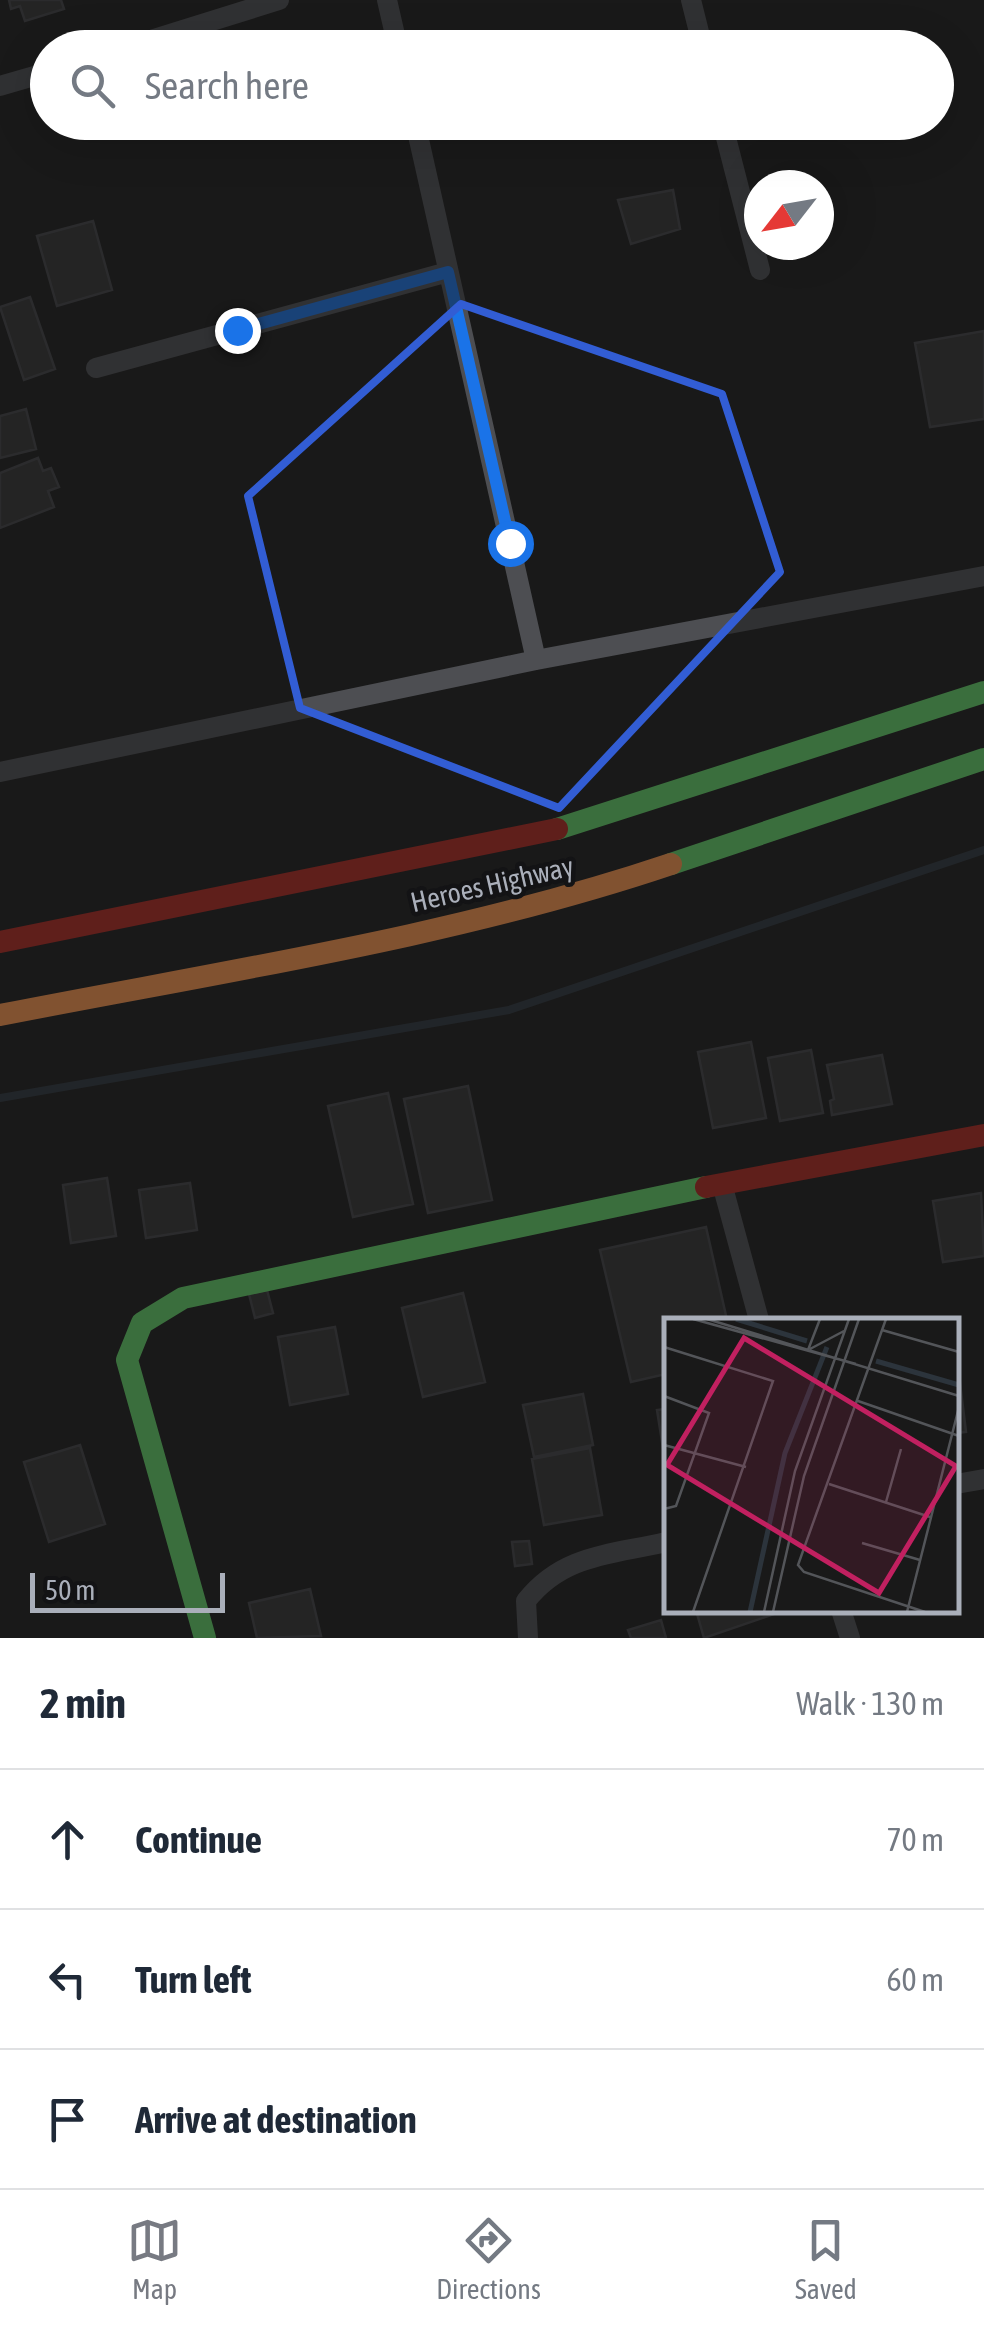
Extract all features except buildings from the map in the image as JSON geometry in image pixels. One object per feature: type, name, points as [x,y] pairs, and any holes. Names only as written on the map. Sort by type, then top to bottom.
[{"type":"main road","name":"Heroes Highway","points":[[0,942],[578,824],[984,692]]},
{"type":"main road","name":"Heroes Highway","points":[[0,1014],[466,923],[583,894],[984,759]]},
{"type":"main road","points":[[205,1638],[128,1360],[142,1322],[184,1298],[722,1184],[984,1135]]},
{"type":"street","points":[[183,30],[279,0]]},
{"type":"street","points":[[387,0],[394,30]]},
{"type":"street","points":[[690,0],[698,30]]},
{"type":"street","points":[[0,86],[30,77]]},
{"type":"street","points":[[419,140],[536,660]]},
{"type":"street","points":[[727,140],[760,270]]},
{"type":"street","points":[[96,368],[448,272]]},
{"type":"street","points":[[0,772],[536,660],[984,576]]},
{"type":"street","points":[[722,1184],[758,1318]]},
{"type":"street","points":[[959,1484],[984,1480]]},
{"type":"street","points":[[528,1638],[526,1601],[543,1579],[567,1565],[664,1542]]},
{"type":"street","points":[[843,1613],[850,1638]]},
{"type":"highlighted area","points":[[461,304],[722,394],[780,572],[559,808],[300,708],[248,496]]},
{"type":"waterway","points":[[0,1098],[509,1010],[984,850]]},
{"type":"traffic: fast","points":[[557,829],[984,692]]},
{"type":"traffic: fast","points":[[671,864],[984,759]]},
{"type":"traffic: fast","points":[[205,1638],[127,1360],[142,1323],[183,1298],[706,1187]]},
{"type":"traffic: slow","points":[[0,1015],[422,932],[589,890],[671,864]]},
{"type":"traffic: jam","points":[[0,942],[557,829]]},
{"type":"traffic: jam","points":[[706,1187],[984,1135]]},
{"type":"route","points":[[237,330],[448,272],[510,543]]}]
